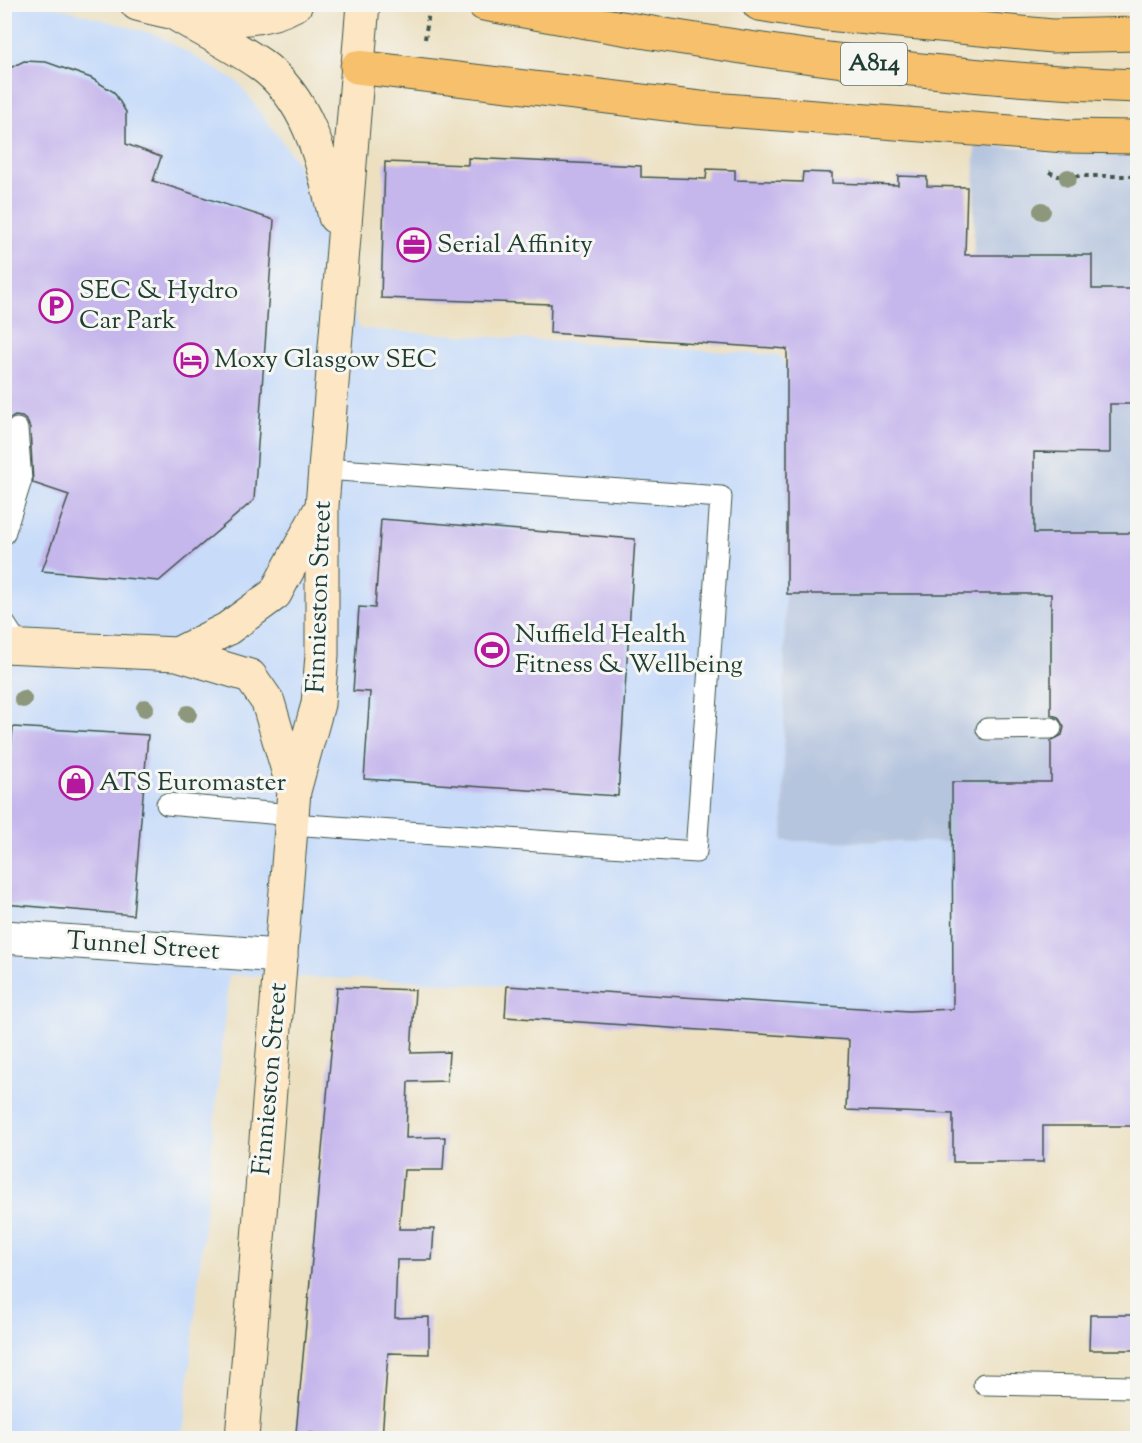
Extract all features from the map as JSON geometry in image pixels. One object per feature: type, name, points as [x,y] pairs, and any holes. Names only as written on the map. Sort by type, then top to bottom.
[{"type":"main road","name":"A814","points":[[484,4],[687,40],[851,62],[974,75],[1137,86]]},
{"type":"main road","name":"A814","points":[[759,4],[807,12],[1052,36],[1137,34]]},
{"type":"main road","points":[[357,67],[700,108],[1065,136],[1137,137]]},
{"type":"street","points":[[137,4],[177,15],[244,20],[263,17],[296,4]]},
{"type":"street","name":"Finnieston Street","points":[[242,1438],[293,810],[318,704],[322,655],[322,506],[363,4]]},
{"type":"street","points":[[177,15],[261,65],[296,103],[311,130],[321,155],[342,249]]},
{"type":"street","points":[[177,654],[227,629],[275,594],[322,506]]},
{"type":"street","points":[[10,638],[177,654],[250,676],[268,702],[293,810]]},
{"type":"street","name":"Tunnel Street","points":[[4,937],[281,956]]},
{"type":"lane","points":[[4,534],[21,480],[17,429]]},
{"type":"lane","points":[[167,804],[293,810],[696,852],[721,497],[325,469]]},
{"type":"lane","points":[[987,729],[1051,728]]},
{"type":"lane","points":[[984,1384],[1131,1387]]},
{"type":"path","points":[[424,44],[430,4]]},
{"type":"shaded area","points":[[47,4],[157,35],[238,82],[295,159],[360,329],[779,355],[787,367],[783,841],[953,842],[953,1014],[416,981],[229,975],[183,1438],[5,1438],[4,5]]},
{"type":"shaded area","points":[[975,145],[1137,153],[1137,1126],[1043,1126],[1043,1162],[953,1162],[953,842],[783,841],[787,367],[972,367]]},
{"type":"building","points":[[24,61],[46,62],[91,78],[114,92],[126,112],[126,144],[161,157],[153,181],[274,220],[254,500],[159,581],[42,571],[69,495],[33,483],[30,428],[27,421],[15,416],[9,419],[4,428],[4,71]]},
{"type":"building","points":[[468,158],[641,166],[641,177],[706,179],[707,169],[735,170],[735,180],[802,182],[803,172],[832,173],[832,183],[898,185],[898,176],[927,177],[927,186],[967,187],[965,255],[1092,255],[1092,289],[1137,289],[1137,404],[1110,404],[1110,453],[1034,452],[1034,533],[1137,533],[1137,1126],[1043,1126],[1043,1162],[953,1162],[953,1114],[846,1110],[849,1040],[505,1017],[507,986],[909,1011],[953,1009],[952,782],[1051,782],[1051,741],[1062,735],[1064,727],[1058,717],[1051,715],[1051,594],[787,594],[787,349],[550,333],[551,304],[381,298],[385,162],[468,165]]},
{"type":"building","name":"Nuffield Health Fitness & Wellbeing","points":[[381,519],[635,539],[618,796],[364,779],[370,692],[353,691],[359,607],[375,608]]},
{"type":"building","name":"ATS Euromaster","points":[[13,727],[148,735],[133,915],[4,904],[4,830]]},
{"type":"building","points":[[337,987],[415,990],[411,1053],[449,1052],[447,1081],[408,1082],[406,1138],[445,1137],[443,1170],[404,1170],[399,1229],[434,1229],[432,1260],[397,1260],[395,1318],[429,1317],[429,1354],[388,1353],[382,1438],[313,1438],[313,1433],[296,1433]]},
{"type":"building","points":[[1090,1315],[1137,1315],[1137,1350],[1089,1350]]},
{"type":"place","name":"Serial Affinity","points":[[414,245]]},
{"type":"place","name":"SEC & Hydro Car Park","points":[[56,306]]},
{"type":"place","name":"Moxy Glasgow SEC","points":[[191,360]]},
{"type":"place","name":"Nuffield Health Fitness & Wellbeing","points":[[492,650]]},
{"type":"place","name":"ATS Euromaster","points":[[76,783]]}]
